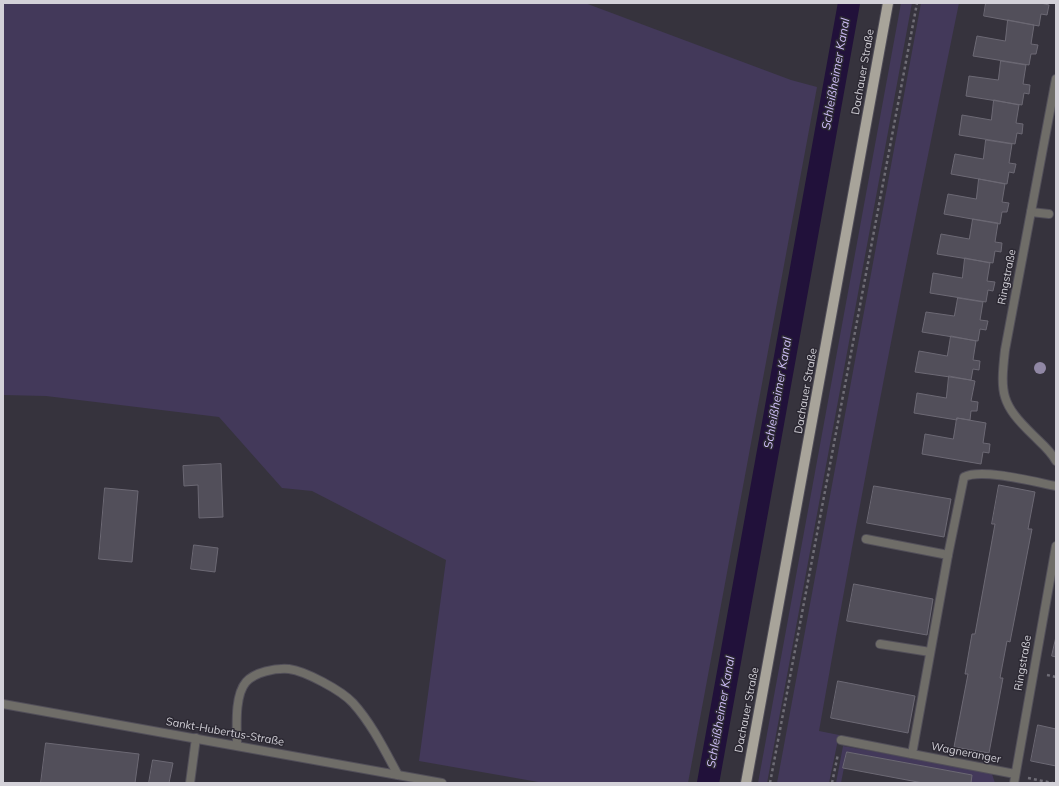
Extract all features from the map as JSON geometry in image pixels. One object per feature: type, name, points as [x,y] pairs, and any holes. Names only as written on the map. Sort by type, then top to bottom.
[{"type":"main road","name":"Dachauer Straße","points":[[746,783],[888,3]]},
{"type":"street","name":"Ringstraße","points":[[1056,79],[1002,371],[1007,406],[1013,415],[1056,461]]},
{"type":"street","points":[[1031,212],[1049,214]]},
{"type":"street","points":[[912,754],[948,555],[964,477],[970,474],[992,475],[1056,486]]},
{"type":"street","points":[[866,539],[948,555]]},
{"type":"street","name":"Ringstraße","points":[[1014,783],[1056,546]]},
{"type":"street","points":[[880,644],[930,652]]},
{"type":"street","points":[[237,745],[237,714],[239,698],[246,683],[258,674],[288,669],[303,673],[329,686],[352,702],[378,738],[398,775]]},
{"type":"street","name":"Sankt-Hubertus-Straße","points":[[3,704],[442,783]]},
{"type":"street","points":[[190,783],[196,738]]},
{"type":"street","name":"Wagneranger","points":[[841,740],[1016,774]]},
{"type":"path","points":[[770,783],[917,3]]},
{"type":"path","points":[[832,783],[841,740]]},
{"type":"path","points":[[1027,778],[1054,783]]},
{"type":"shaded area","points":[[3,3],[585,3],[791,80],[817,87],[688,783],[544,783],[419,761],[446,560],[312,491],[282,488],[219,417],[46,396],[3,395]]},
{"type":"shaded area","points":[[901,3],[912,3],[767,783],[758,783]]},
{"type":"shaded area","points":[[921,3],[959,3],[886,366],[819,731],[839,735],[829,783],[777,783]]},
{"type":"shaded area","points":[[843,746],[985,771],[992,774],[995,783],[971,783],[972,775],[847,752],[841,783],[836,783]]},
{"type":"building","points":[[986,3],[1041,3],[1049,5],[1047,15],[1041,14],[1039,26],[984,16]]},
{"type":"building","points":[[1008,20],[1034,25],[1031,44],[1038,45],[1036,54],[1031,54],[1029,65],[973,56],[977,36],[1005,41]]},
{"type":"building","points":[[1001,61],[1026,65],[1023,84],[1030,85],[1029,94],[1024,93],[1022,105],[966,96],[969,76],[998,80]]},
{"type":"building","points":[[994,100],[1019,105],[1016,123],[1023,124],[1022,134],[1017,133],[1015,144],[959,135],[962,115],[991,120]]},
{"type":"building","points":[[986,140],[1012,144],[1009,163],[1016,164],[1014,173],[1009,172],[1007,184],[951,174],[955,154],[983,159]]},
{"type":"building","points":[[979,179],[1005,184],[1002,202],[1009,203],[1007,212],[1002,212],[1000,224],[944,214],[948,194],[976,199]]},
{"type":"building","points":[[973,219],[998,223],[995,242],[1002,243],[1001,252],[995,251],[993,263],[937,254],[941,234],[969,239]]},
{"type":"building","points":[[965,258],[990,263],[987,281],[995,282],[993,291],[988,290],[986,302],[930,293],[933,273],[962,278]]},
{"type":"building","points":[[958,298],[983,302],[980,320],[988,321],[986,330],[980,329],[978,341],[922,332],[926,312],[954,316]]},
{"type":"building","points":[[951,336],[976,341],[973,360],[980,361],[979,370],[973,369],[971,380],[915,372],[919,351],[947,356]]},
{"type":"building","points":[[949,376],[975,381],[971,401],[978,402],[977,411],[971,411],[970,420],[957,418],[957,420],[914,413],[917,393],[946,398]]},
{"type":"building","points":[[957,418],[986,423],[983,443],[990,444],[989,453],[983,452],[981,464],[922,454],[925,434],[953,439]]},
{"type":"building","points":[[221,464],[223,517],[199,518],[198,485],[184,486],[183,466]]},
{"type":"building","points":[[999,485],[1035,492],[1028,529],[1032,529],[1010,642],[1007,641],[1000,678],[1003,678],[989,753],[954,747],[968,674],[965,674],[972,634],[975,634],[995,524],[992,524]]},
{"type":"building","points":[[874,486],[951,499],[944,537],[867,523]]},
{"type":"building","points":[[105,488],[138,491],[132,562],[99,559]]},
{"type":"building","points":[[194,545],[218,548],[215,572],[191,569]]},
{"type":"building","points":[[854,584],[933,599],[927,635],[847,621]]},
{"type":"building","points":[[1056,637],[1056,657],[1052,656]]},
{"type":"building","points":[[838,681],[915,696],[908,733],[831,718]]},
{"type":"building","points":[[1038,725],[1056,729],[1056,766],[1031,761]]},
{"type":"building","points":[[46,743],[139,754],[135,783],[41,783]]},
{"type":"building","points":[[847,752],[972,775],[971,783],[923,783],[843,768]]},
{"type":"building","points":[[153,760],[173,763],[169,783],[149,783]]},
{"type":"waterway","name":"Schleißheimer Kanal","points":[[708,783],[849,3]]}]
